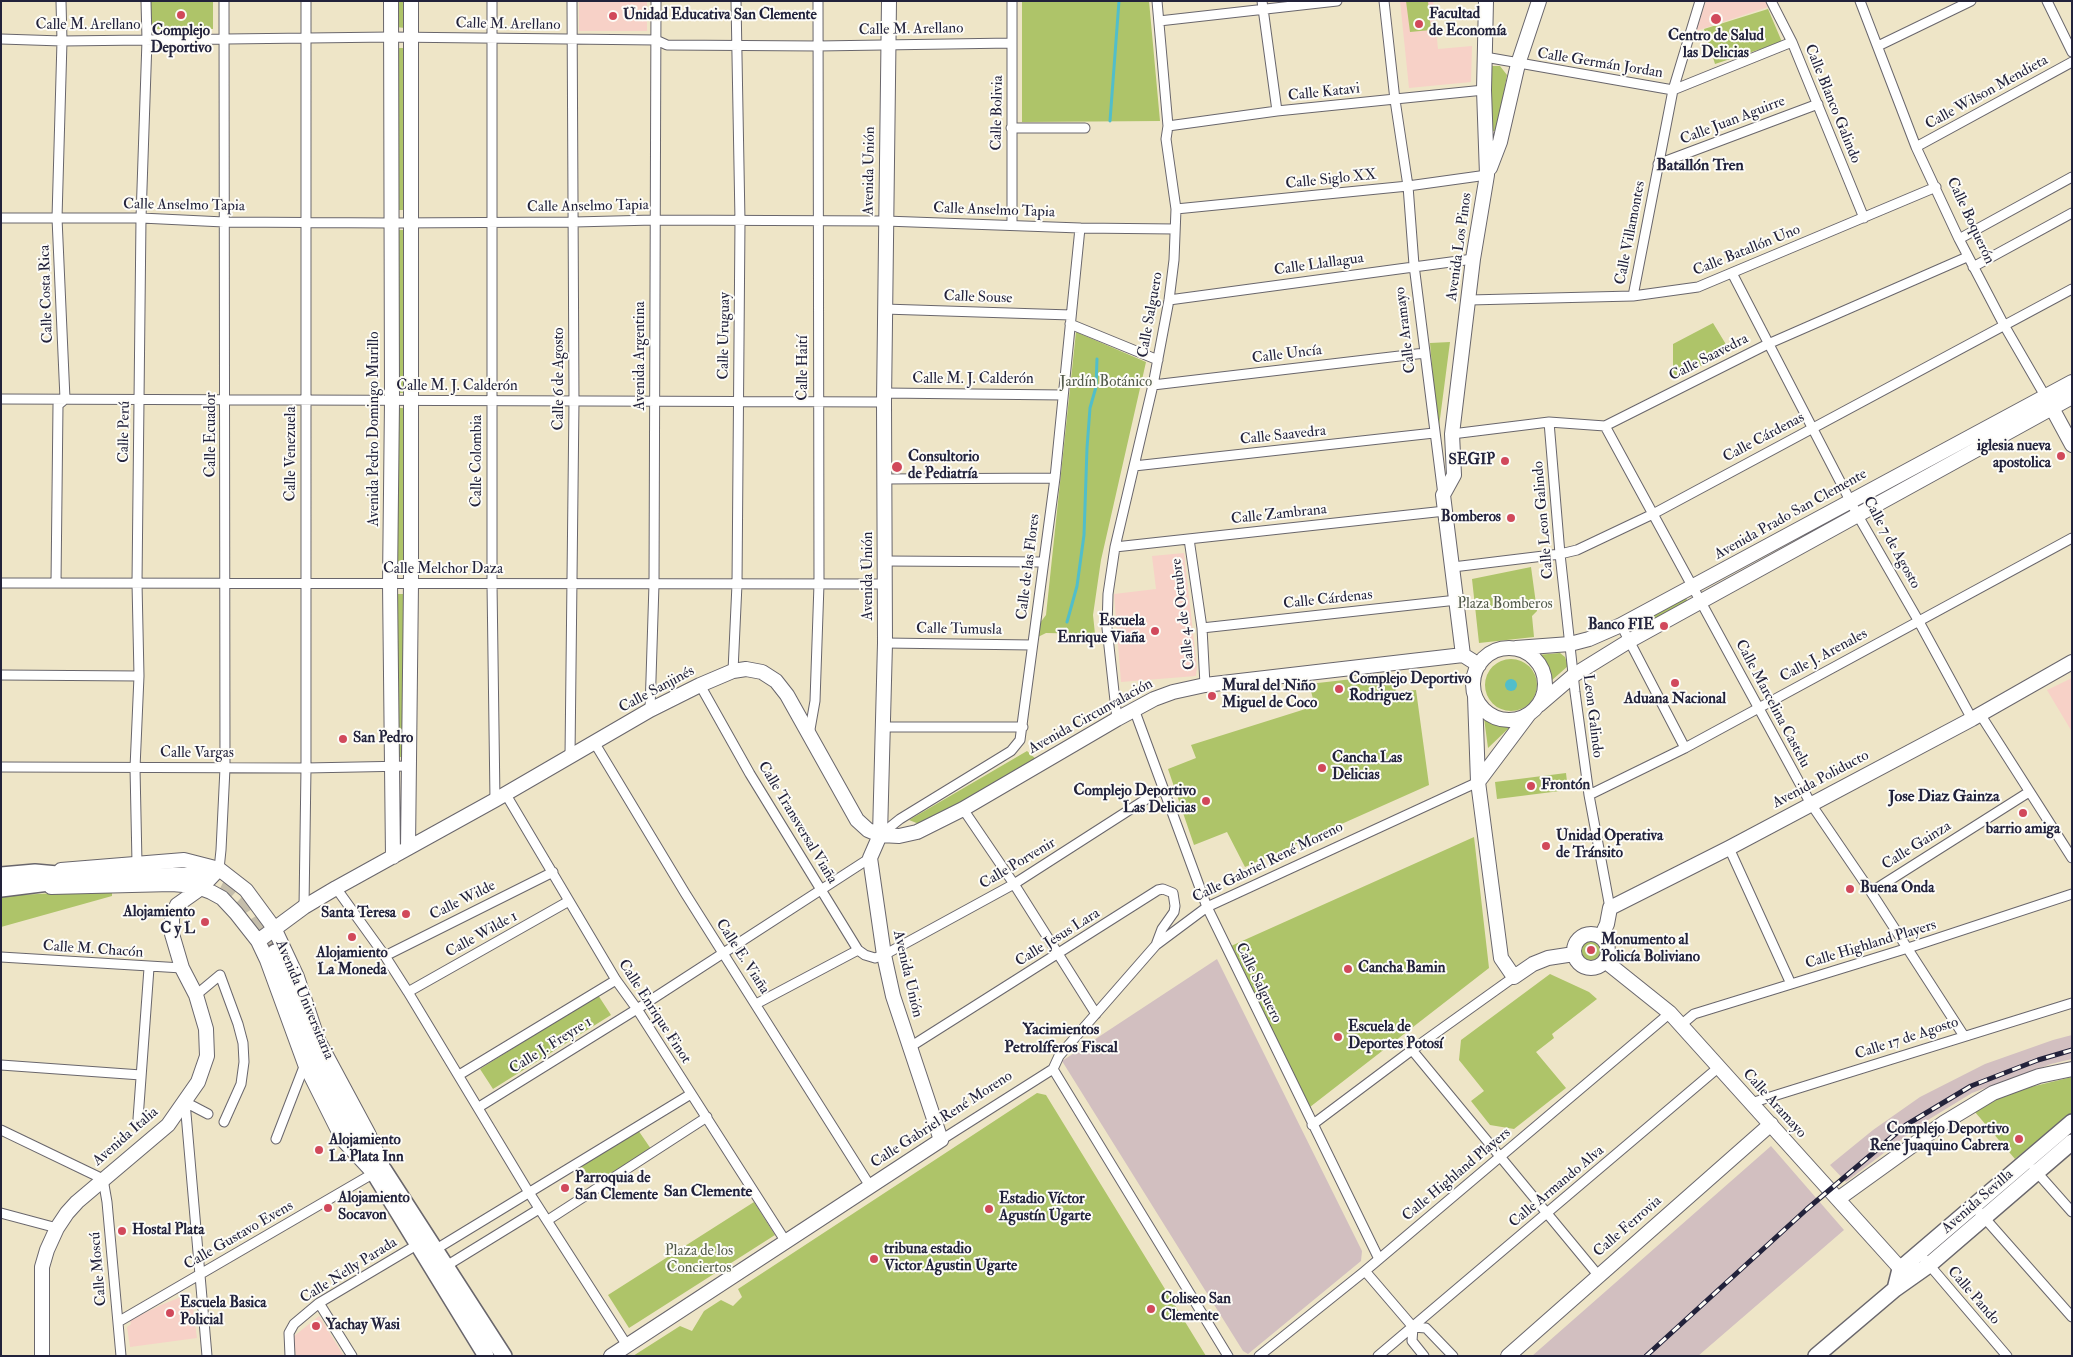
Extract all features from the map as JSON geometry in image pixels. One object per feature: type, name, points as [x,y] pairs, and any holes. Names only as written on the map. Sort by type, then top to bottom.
[{"type":"main road","name":"Avenida Pedro Domingo Murillo","points":[[391,1],[392,401],[390,583],[393,857]]},
{"type":"main road","points":[[408,848],[411,583],[411,1]]},
{"type":"main road","name":"Avenida Unión","points":[[888,1],[889,44],[884,309],[885,643],[880,835],[870,858],[884,955],[893,996],[941,1140]]},
{"type":"main road","name":"Avenida Los Pinos","points":[[1443,495],[1454,475],[1452,434],[1468,300],[1487,175],[1484,90],[1486,1]]},
{"type":"main road","points":[[1487,175],[1500,142],[1518,64],[1539,1]]},
{"type":"main road","name":"Avenida Prado San Clemente","points":[[1534,709],[1574,675],[1628,641],[1857,514],[2049,402],[2072,382]]},
{"type":"main road","name":"Avenida Prado San Clemente","points":[[1516,648],[1570,644],[1589,639],[1621,625],[1851,500],[2049,402],[2072,398]]},
{"type":"main road","name":"Calle Boquerón","points":[[2049,402],[2072,445]]},
{"type":"main road","name":"Calle Aramayo","points":[[1443,495],[1454,567],[1463,655]]},
{"type":"main road","points":[[1478,782],[1544,694],[1546,682],[1543,670],[1537,660],[1528,652],[1516,648],[1499,649],[1491,653],[1479,664],[1473,681],[1476,696],[1478,782],[1501,958],[1514,977],[1533,964],[1548,958],[1574,954]]},
{"type":"main road","points":[[1463,655],[1479,664]]},
{"type":"main road","name":"Avenida Circunvalación","points":[[880,835],[899,836],[917,832],[963,809],[1116,718],[1154,699],[1173,692],[1205,685],[1463,655]]},
{"type":"main road","name":"Avenida Poliducto","points":[[1610,908],[1729,848],[1976,716],[2072,662]]},
{"type":"main road","name":"Calle Sanjinés","points":[[393,857],[650,710],[700,685],[733,671],[746,669],[762,672],[776,681],[787,695],[857,820],[868,830],[880,835]]},
{"type":"main road","points":[[1476,696],[1481,706],[1488,713],[1498,718],[1509,720],[1520,718],[1534,709]]},
{"type":"main road","points":[[258,941],[304,907],[393,857]]},
{"type":"main road","name":"Avenida Universitaria","points":[[1,875],[184,860],[202,863],[218,869],[246,890],[274,928],[297,977],[318,1040],[368,1133],[379,1171],[427,1247],[486,1356]]},
{"type":"main road","points":[[177,905],[201,881],[218,869]]},
{"type":"main road","points":[[36,872],[91,877],[201,881]]},
{"type":"main road","points":[[18,888],[91,877]]},
{"type":"main road","name":"Avenida Universitaria","points":[[1,889],[172,884],[201,881],[222,898],[258,941],[267,960],[304,1064],[342,1140],[379,1171]]},
{"type":"main road","points":[[172,884],[177,891],[177,905]]},
{"type":"main road","name":"Avenida Italia","points":[[42,1356],[42,1267],[57,1228],[67,1213],[102,1179],[168,1124],[198,1082],[207,1056],[206,1029],[196,995],[182,968],[172,934],[172,918],[177,905]]},
{"type":"main road","points":[[1601,937],[1607,924],[1610,908]]},
{"type":"main road","points":[[1593,934],[1601,937],[1607,945],[1608,951],[1605,961],[1596,967],[1584,967],[1574,954],[1576,943],[1584,936],[1593,934]]},
{"type":"main road","points":[[275,952],[311,1051],[358,1139],[379,1171]]},
{"type":"main road","name":"Calle Aramayo","points":[[1605,961],[1670,1013],[1905,1274]]},
{"type":"main road","points":[[1838,1199],[1945,1122],[1993,1093],[2039,1076],[2072,1069]]},
{"type":"main road","name":"Avenida Sevilla","points":[[1924,1259],[1974,1206],[2072,1122]]},
{"type":"main road","name":"Calle Ferrovia","points":[[1508,1356],[1771,1124]]},
{"type":"main road","name":"Calle Gabriel René Moreno","points":[[611,1356],[941,1140]]},
{"type":"main road","name":"Avenida Sevilla","points":[[1816,1356],[1895,1289],[1905,1274],[1984,1218],[2072,1142]]},
{"type":"main road","name":"Avenida Universitaria","points":[[440,1270],[504,1356]]},
{"type":"street","name":"Calle Costa Rica","points":[[56,583],[58,405],[65,399],[57,218],[62,41],[61,1]]},
{"type":"street","name":"Calle Perú","points":[[137,863],[135,768],[139,676],[137,583],[141,218],[147,40],[146,1]]},
{"type":"street","name":"Calle Ecuador","points":[[218,869],[222,850],[226,768],[224,1]]},
{"type":"street","name":"Calle Venezuela","points":[[304,907],[308,222],[306,1]]},
{"type":"street","name":"Calle Colombia","points":[[492,1],[492,584],[500,797]]},
{"type":"street","name":"Calle 6 de Agosto","points":[[570,756],[574,401],[572,1]]},
{"type":"street","name":"Avenida Argentina","points":[[650,710],[654,584],[656,1]]},
{"type":"street","name":"Calle Uruguay","points":[[733,671],[737,584],[740,220],[736,1]]},
{"type":"street","name":"Calle Haití","points":[[809,735],[815,701],[819,584],[818,1]]},
{"type":"street","name":"Calle Bolivia","points":[[1012,1],[1012,225]]},
{"type":"street","name":"Calle Salguero","points":[[1116,718],[1107,628],[1108,594],[1115,547],[1158,360],[1174,260],[1176,209],[1166,139],[1168,126],[1157,1]]},
{"type":"street","points":[[1159,20],[1263,5],[1337,1]]},
{"type":"street","name":"Calle Aramayo","points":[[1384,1],[1395,100],[1408,186],[1414,266],[1443,495]]},
{"type":"street","name":"Calle Villamontes","points":[[1633,296],[1673,90],[1700,1]]},
{"type":"street","name":"Calle Blanco Galindo","points":[[1772,1],[1792,42],[1864,218]]},
{"type":"street","name":"Calle Boquerón","points":[[1860,1],[1916,147],[1959,239],[2004,325],[2049,402]]},
{"type":"street","points":[[1878,46],[1971,1]]},
{"type":"street","points":[[2047,1],[2072,52]]},
{"type":"street","points":[[1263,5],[1277,112]]},
{"type":"street","name":"Calle M. Arellano","points":[[1,39],[62,41],[391,37],[656,40],[667,45],[818,46],[1012,43]]},
{"type":"street","name":"Calle Germán Jordan","points":[[1485,58],[1673,90],[1792,42]]},
{"type":"street","name":"Calle Wilson Mendieta","points":[[1916,147],[2072,62]]},
{"type":"street","name":"Calle Katavi","points":[[1168,126],[1277,112],[1484,90]]},
{"type":"street","name":"Calle Juan Aguirre","points":[[1658,164],[1818,104]]},
{"type":"street","points":[[1011,128],[1085,128]]},
{"type":"street","name":"Calle Siglo XX","points":[[1176,209],[1408,186],[1487,175]]},
{"type":"street","points":[[1959,239],[2072,177]]},
{"type":"street","name":"Calle Batallón Uno","points":[[1468,300],[1633,296],[1698,287],[1936,187]]},
{"type":"street","points":[[1973,268],[2072,213]]},
{"type":"street","name":"Calle Anselmo Tapia","points":[[1,218],[141,218],[224,222],[391,223],[654,220],[885,221],[1080,228],[1175,229]]},
{"type":"street","name":"Calle de las Flores","points":[[880,835],[900,819],[1011,751],[1020,740],[1055,478],[1080,228]]},
{"type":"street","name":"Calle Saavedra","points":[[1605,426],[1768,344],[1968,257]]},
{"type":"street","name":"Calle Llallagua","points":[[1169,300],[1474,259]]},
{"type":"street","name":"Calle 7 de Agosto","points":[[1732,273],[1857,514],[1918,620],[1976,716],[2072,858]]},
{"type":"street","name":"Calle Cárdenas","points":[[1454,567],[1560,554],[1577,550],[1653,514],[2072,289]]},
{"type":"street","name":"Calle Souse","points":[[884,309],[1070,319],[1158,360]]},
{"type":"street","name":"Calle Uncía","points":[[1153,385],[1425,352]]},
{"type":"street","name":"Calle M. J. Calderón","points":[[1,399],[818,402],[884,398],[1063,395]]},
{"type":"street","points":[[1452,434],[1549,422],[1605,426]]},
{"type":"street","name":"Calle Leon Galindo","points":[[1549,422],[1570,644]]},
{"type":"street","name":"Calle Marcelina Castelu","points":[[1605,426],[1810,804],[1871,892],[1964,1036]]},
{"type":"street","name":"Calle Saavedra","points":[[1134,466],[1434,433]]},
{"type":"street","points":[[884,479],[1055,478]]},
{"type":"street","name":"Calle Zambrana","points":[[1115,547],[1445,511]]},
{"type":"street","name":"Calle J. Arenales","points":[[1589,795],[1685,748],[2072,538]]},
{"type":"street","name":"Calle 4 de Octubre","points":[[1188,539],[1202,628],[1205,685]]},
{"type":"street","points":[[885,561],[1043,562]]},
{"type":"street","name":"Calle Melchor Daza","points":[[1,583],[885,584]]},
{"type":"street","name":"Calle Cárdenas","points":[[1202,628],[1458,600]]},
{"type":"street","points":[[1621,625],[1685,748]]},
{"type":"street","name":"Calle Tumusla","points":[[885,643],[1032,645]]},
{"type":"street","name":"Leon Galindo","points":[[1570,644],[1589,795],[1610,908]]},
{"type":"street","points":[[1,675],[139,676]]},
{"type":"street","name":"Calle Transversal Viaña","points":[[700,685],[750,774],[858,950]]},
{"type":"street","name":"Calle Salguero","points":[[1134,709],[1207,908],[1379,1259]]},
{"type":"street","points":[[882,727],[1023,727]]},
{"type":"street","name":"Calle E. Viaña","points":[[594,742],[638,818],[870,1186]]},
{"type":"street","name":"Calle Vargas","points":[[1,767],[306,768],[409,766]]},
{"type":"street","name":"Calle Gabriel René Moreno","points":[[941,1140],[1053,1069],[1059,1056],[1156,946],[1207,908],[1478,782]]},
{"type":"street","name":"Calle Porvenir","points":[[884,955],[1014,884],[1162,789]]},
{"type":"street","name":"Calle Gainza","points":[[1871,892],[2029,792]]},
{"type":"street","name":"Calle Enrique Finot","points":[[500,797],[553,872],[616,980],[708,1117],[786,1242]]},
{"type":"street","points":[[963,809],[1014,884],[1096,1014]]},
{"type":"street","points":[[1729,848],[1791,984]]},
{"type":"street","name":"Calle J. Freyre 1","points":[[479,1107],[637,1009],[722,952],[870,858]]},
{"type":"street","name":"Calle Wilde","points":[[384,956],[553,872]]},
{"type":"street","points":[[336,888],[408,992],[479,1107],[528,1192],[548,1220],[628,1346]]},
{"type":"street","name":"Calle Jesus Lara","points":[[910,1047],[1158,890],[1164,889],[1173,893],[1175,906],[1174,912],[1162,929],[1156,946]]},
{"type":"street","name":"Calle Highland Players","points":[[1681,1025],[1694,1014],[1908,948],[2072,894]]},
{"type":"street","name":"Calle Wilde 1","points":[[408,992],[569,901]]},
{"type":"street","points":[[756,1004],[858,950],[875,958],[884,955]]},
{"type":"street","name":"Calle M. Chacón","points":[[1,958],[150,968],[182,968]]},
{"type":"street","points":[[138,1119],[150,968]]},
{"type":"street","points":[[196,995],[220,975],[238,1024],[244,1062],[241,1084],[224,1122]]},
{"type":"street","points":[[1312,1125],[1514,977]]},
{"type":"street","name":"Calle J. Freyre 1","points":[[459,1075],[616,980]]},
{"type":"street","name":"Calle 17 de Agosto","points":[[1751,1103],[2072,1003]]},
{"type":"street","name":"Calle Highland Players","points":[[1259,1356],[1366,1271],[1670,1013]]},
{"type":"street","points":[[1412,1050],[1598,1275]]},
{"type":"street","points":[[276,1139],[304,1064]]},
{"type":"street","points":[[1,1065],[141,1075]]},
{"type":"street","name":"Calle Armando Alva","points":[[1378,1356],[1719,1067]]},
{"type":"street","points":[[1053,1069],[1228,1356]]},
{"type":"street","name":"Calle Nelly Parada","points":[[290,1356],[289,1333],[294,1324],[319,1303],[528,1192],[691,1094]]},
{"type":"street","points":[[185,1102],[208,1114]]},
{"type":"street","points":[[185,1102],[207,1356]]},
{"type":"street","points":[[548,1220],[708,1117]]},
{"type":"street","points":[[1,1130],[102,1179]]},
{"type":"street","points":[[2027,1160],[2072,1212]]},
{"type":"street","name":"Calle Gustavo Evens","points":[[118,1322],[379,1171]]},
{"type":"street","name":"Calle Moscú","points":[[102,1179],[106,1202],[121,1356]]},
{"type":"street","points":[[1974,1206],[2072,1317]]},
{"type":"street","points":[[440,1270],[539,1209]]},
{"type":"street","points":[[1,1212],[57,1228]]},
{"type":"street","name":"Calle Pando","points":[[1924,1259],[2007,1356]]},
{"type":"street","points":[[1366,1271],[1413,1327],[1412,1342],[1424,1356]]},
{"type":"street","points":[[319,1303],[352,1356]]},
{"type":"street","points":[[1413,1327],[1426,1328],[1453,1356]]},
{"type":"shaded area","name":"Unidad Educativa San Clemente","points":[[579,1],[647,1],[647,31],[579,31]]},
{"type":"shaded area","name":"Facultad de Economía","points":[[1400,1],[1433,1],[1438,49],[1472,46],[1471,82],[1409,88]]},
{"type":"shaded area","name":"Centro de Salud las Delicias","points":[[1706,1],[1766,1],[1768,7],[1696,31]]},
{"type":"shaded area","name":"Escuela Enrique Viaña","points":[[1184,553],[1197,668],[1196,676],[1121,682],[1114,594],[1156,589],[1152,556]]},
{"type":"shaded area","points":[[2072,678],[2072,732],[2047,690]]},
{"type":"shaded area","points":[[1217,959],[1362,1251],[1361,1261],[1248,1354],[1243,1351],[1062,1061]]},
{"type":"shaded area","points":[[2072,1035],[2072,1059],[2051,1064],[1972,1093],[1923,1123],[1846,1182],[1830,1165],[1873,1130],[1920,1097],[1985,1064]]},
{"type":"shaded area","points":[[1771,1146],[1844,1230],[1698,1356],[1532,1356]]},
{"type":"shaded area","name":"Escuela Basica Policial","points":[[191,1293],[197,1338],[130,1347],[127,1327],[131,1324],[130,1320]]},
{"type":"shaded area","name":"Yachay Wasi","points":[[319,1316],[344,1356],[296,1356],[293,1337]]},
{"type":"green space","name":"Complejo Deportivo","points":[[148,1],[213,1],[213,29],[148,29]]},
{"type":"green space","points":[[396,1],[405,1],[405,28],[396,27]]},
{"type":"green space","points":[[1022,1],[1149,1],[1160,121],[1022,122]]},
{"type":"green space","points":[[1406,1],[1428,1],[1431,30],[1410,32]]},
{"type":"green space","points":[[1768,9],[1782,42],[1715,64],[1704,29]]},
{"type":"green space","points":[[396,48],[404,48],[405,210],[396,210]]},
{"type":"green space","points":[[1492,66],[1500,66],[1507,75],[1497,131],[1492,131]]},
{"type":"green space","points":[[396,230],[405,230],[405,393],[397,393]]},
{"type":"green space","points":[[1713,323],[1730,351],[1673,380],[1673,344]]},
{"type":"green space","name":"Jardín Botánico","points":[[1076,332],[1146,362],[1101,560],[1093,615],[1095,634],[1046,633],[1038,637],[1040,623],[1046,615]]},
{"type":"green space","points":[[1450,342],[1438,434],[1430,343]]},
{"type":"green space","points":[[397,408],[405,408],[406,571],[397,571]]},
{"type":"green space","name":"Plaza Bomberos","points":[[1531,567],[1537,611],[1532,616],[1534,637],[1479,643],[1472,579]]},
{"type":"green space","points":[[396,594],[405,594],[406,757],[397,757]]},
{"type":"green space","points":[[1686,596],[1687,601],[1636,630],[1634,628],[1633,626]]},
{"type":"green space","points":[[1560,653],[1565,657],[1568,666],[1551,681],[1545,662],[1537,655]]},
{"type":"green space","points":[[1511,659],[1525,663],[1533,671],[1537,685],[1533,699],[1525,707],[1511,711],[1497,707],[1489,699],[1485,685],[1489,671],[1497,663]]},
{"type":"green space","points":[[1379,676],[1380,685],[1395,684],[1396,692],[1416,690],[1429,785],[1245,867],[1227,832],[1194,845],[1168,769],[1196,758],[1191,745],[1315,706],[1309,684]]},
{"type":"green space","points":[[1484,718],[1491,723],[1510,727],[1488,748]]},
{"type":"green space","points":[[1027,751],[1037,760],[928,823],[919,824],[909,820]]},
{"type":"green space","name":"Frontón","points":[[1566,773],[1568,790],[1497,799],[1495,782]]},
{"type":"green space","name":"Escuela de Deportes Potosí","points":[[1474,837],[1489,968],[1310,1107],[1231,946]]},
{"type":"green space","points":[[112,890],[112,896],[1,927],[1,896]]},
{"type":"green space","points":[[1586,941],[1594,941],[1600,947],[1600,955],[1594,961],[1586,961],[1580,955],[1580,947]]},
{"type":"green space","points":[[1550,974],[1589,992],[1597,999],[1552,1034],[1554,1038],[1536,1052],[1566,1088],[1514,1129],[1490,1125],[1471,1101],[1484,1091],[1459,1060],[1461,1040]]},
{"type":"green space","points":[[598,995],[611,1015],[493,1089],[480,1069]]},
{"type":"green space","name":"Complejo Deportivo Rene Juaquino Cabrera","points":[[2072,1077],[2072,1113],[2015,1159],[1975,1112],[2010,1092]]},
{"type":"green space","name":"Estadio Víctor Agustín Ugarte","points":[[1037,1093],[1046,1095],[1206,1356],[633,1356],[680,1326],[692,1331],[704,1311],[721,1300],[733,1306],[742,1297],[738,1289]]},
{"type":"green space","points":[[638,1130],[651,1149],[594,1186],[581,1165]]},
{"type":"green space","name":"Plaza de los Conciertos","points":[[754,1202],[775,1235],[629,1328],[608,1295]]},
{"type":"water","points":[[1509,679],[1513,679],[1517,685],[1513,691],[1509,691],[1505,687],[1505,683]]},
{"type":"waterway","points":[[1110,121],[1119,1]]},
{"type":"waterway","points":[[1067,622],[1077,586],[1084,535],[1087,448],[1090,408],[1096,387],[1097,359]]},
{"type":"tunnel","points":[[201,875],[228,889],[247,907],[275,952]]},
{"type":"railway","points":[[1646,1356],[1807,1209],[1906,1125],[1971,1086],[2038,1060],[2072,1050]]},
{"type":"place","name":"Complejo Deportivo","points":[[181,15]]},
{"type":"place","name":"Unidad Educativa San Clemente","points":[[613,16]]},
{"type":"place","name":"Centro de Salud las Delicias","points":[[1716,19]]},
{"type":"place","name":"Facultad de Economía","points":[[1419,24]]},
{"type":"place","name":"iglesia nueva apostolica","points":[[2061,456]]},
{"type":"place","name":"SEGIP","points":[[1505,461]]},
{"type":"place","name":"Consultorio de Pediatría","points":[[897,467]]},
{"type":"place","name":"Bomberos","points":[[1511,518]]},
{"type":"place","name":"Banco FIE","points":[[1664,626]]},
{"type":"place","name":"Escuela Enrique Viaña","points":[[1155,631]]},
{"type":"place","name":"Aduana Nacional","points":[[1675,683]]},
{"type":"place","name":"Complejo Deportivo Rodriguez","points":[[1339,689]]},
{"type":"place","name":"Mural del Niño Miguel de Coco","points":[[1212,696]]},
{"type":"place","name":"San Pedro","points":[[343,739]]},
{"type":"place","name":"Cancha Las Delicias","points":[[1322,768]]},
{"type":"place","name":"Frontón","points":[[1531,786]]},
{"type":"place","name":"Complejo Deportivo Las Delicias","points":[[1206,801]]},
{"type":"place","name":"barrio amiga","points":[[2023,813]]},
{"type":"place","name":"Unidad Operativa de Tránsito","points":[[1546,846]]},
{"type":"place","name":"Buena Onda","points":[[1850,889]]},
{"type":"place","name":"Santa Teresa","points":[[406,914]]},
{"type":"place","name":"Alojamiento C y L","points":[[205,922]]},
{"type":"place","name":"Alojamiento La Moneda","points":[[352,937]]},
{"type":"place","name":"Monumento al Policía Boliviano","points":[[1591,950]]},
{"type":"place","name":"Cancha Bamin","points":[[1348,969]]},
{"type":"place","name":"Escuela de Deportes Potosí","points":[[1338,1037]]},
{"type":"place","name":"Complejo Deportivo Rene Juaquino Cabrera","points":[[2019,1139]]},
{"type":"place","name":"Alojamiento La Plata Inn","points":[[319,1150]]},
{"type":"place","name":"Parroquia de San Clemente","points":[[565,1188]]},
{"type":"place","name":"Alojamiento Socavon","points":[[328,1208]]},
{"type":"place","name":"Estadio Víctor Agustín Ugarte","points":[[989,1209]]},
{"type":"place","name":"Hostal Plata","points":[[122,1231]]},
{"type":"place","name":"tribuna estadio Victor Agustin Ugarte","points":[[874,1259]]},
{"type":"place","name":"Coliseo San Clemente","points":[[1151,1309]]},
{"type":"place","name":"Escuela Basica Policial","points":[[170,1313]]},
{"type":"place","name":"Yachay Wasi","points":[[316,1326]]},
{"type":"district","name":"Batallón Tren","points":[[1700,167]]},
{"type":"district","name":"Jose Diaz Gainza","points":[[1944,798]]},
{"type":"district","name":"Yacimientos Petrolíferos Fiscal","points":[[1061,1040]]},
{"type":"district","name":"San Clemente","points":[[708,1193]]}]
